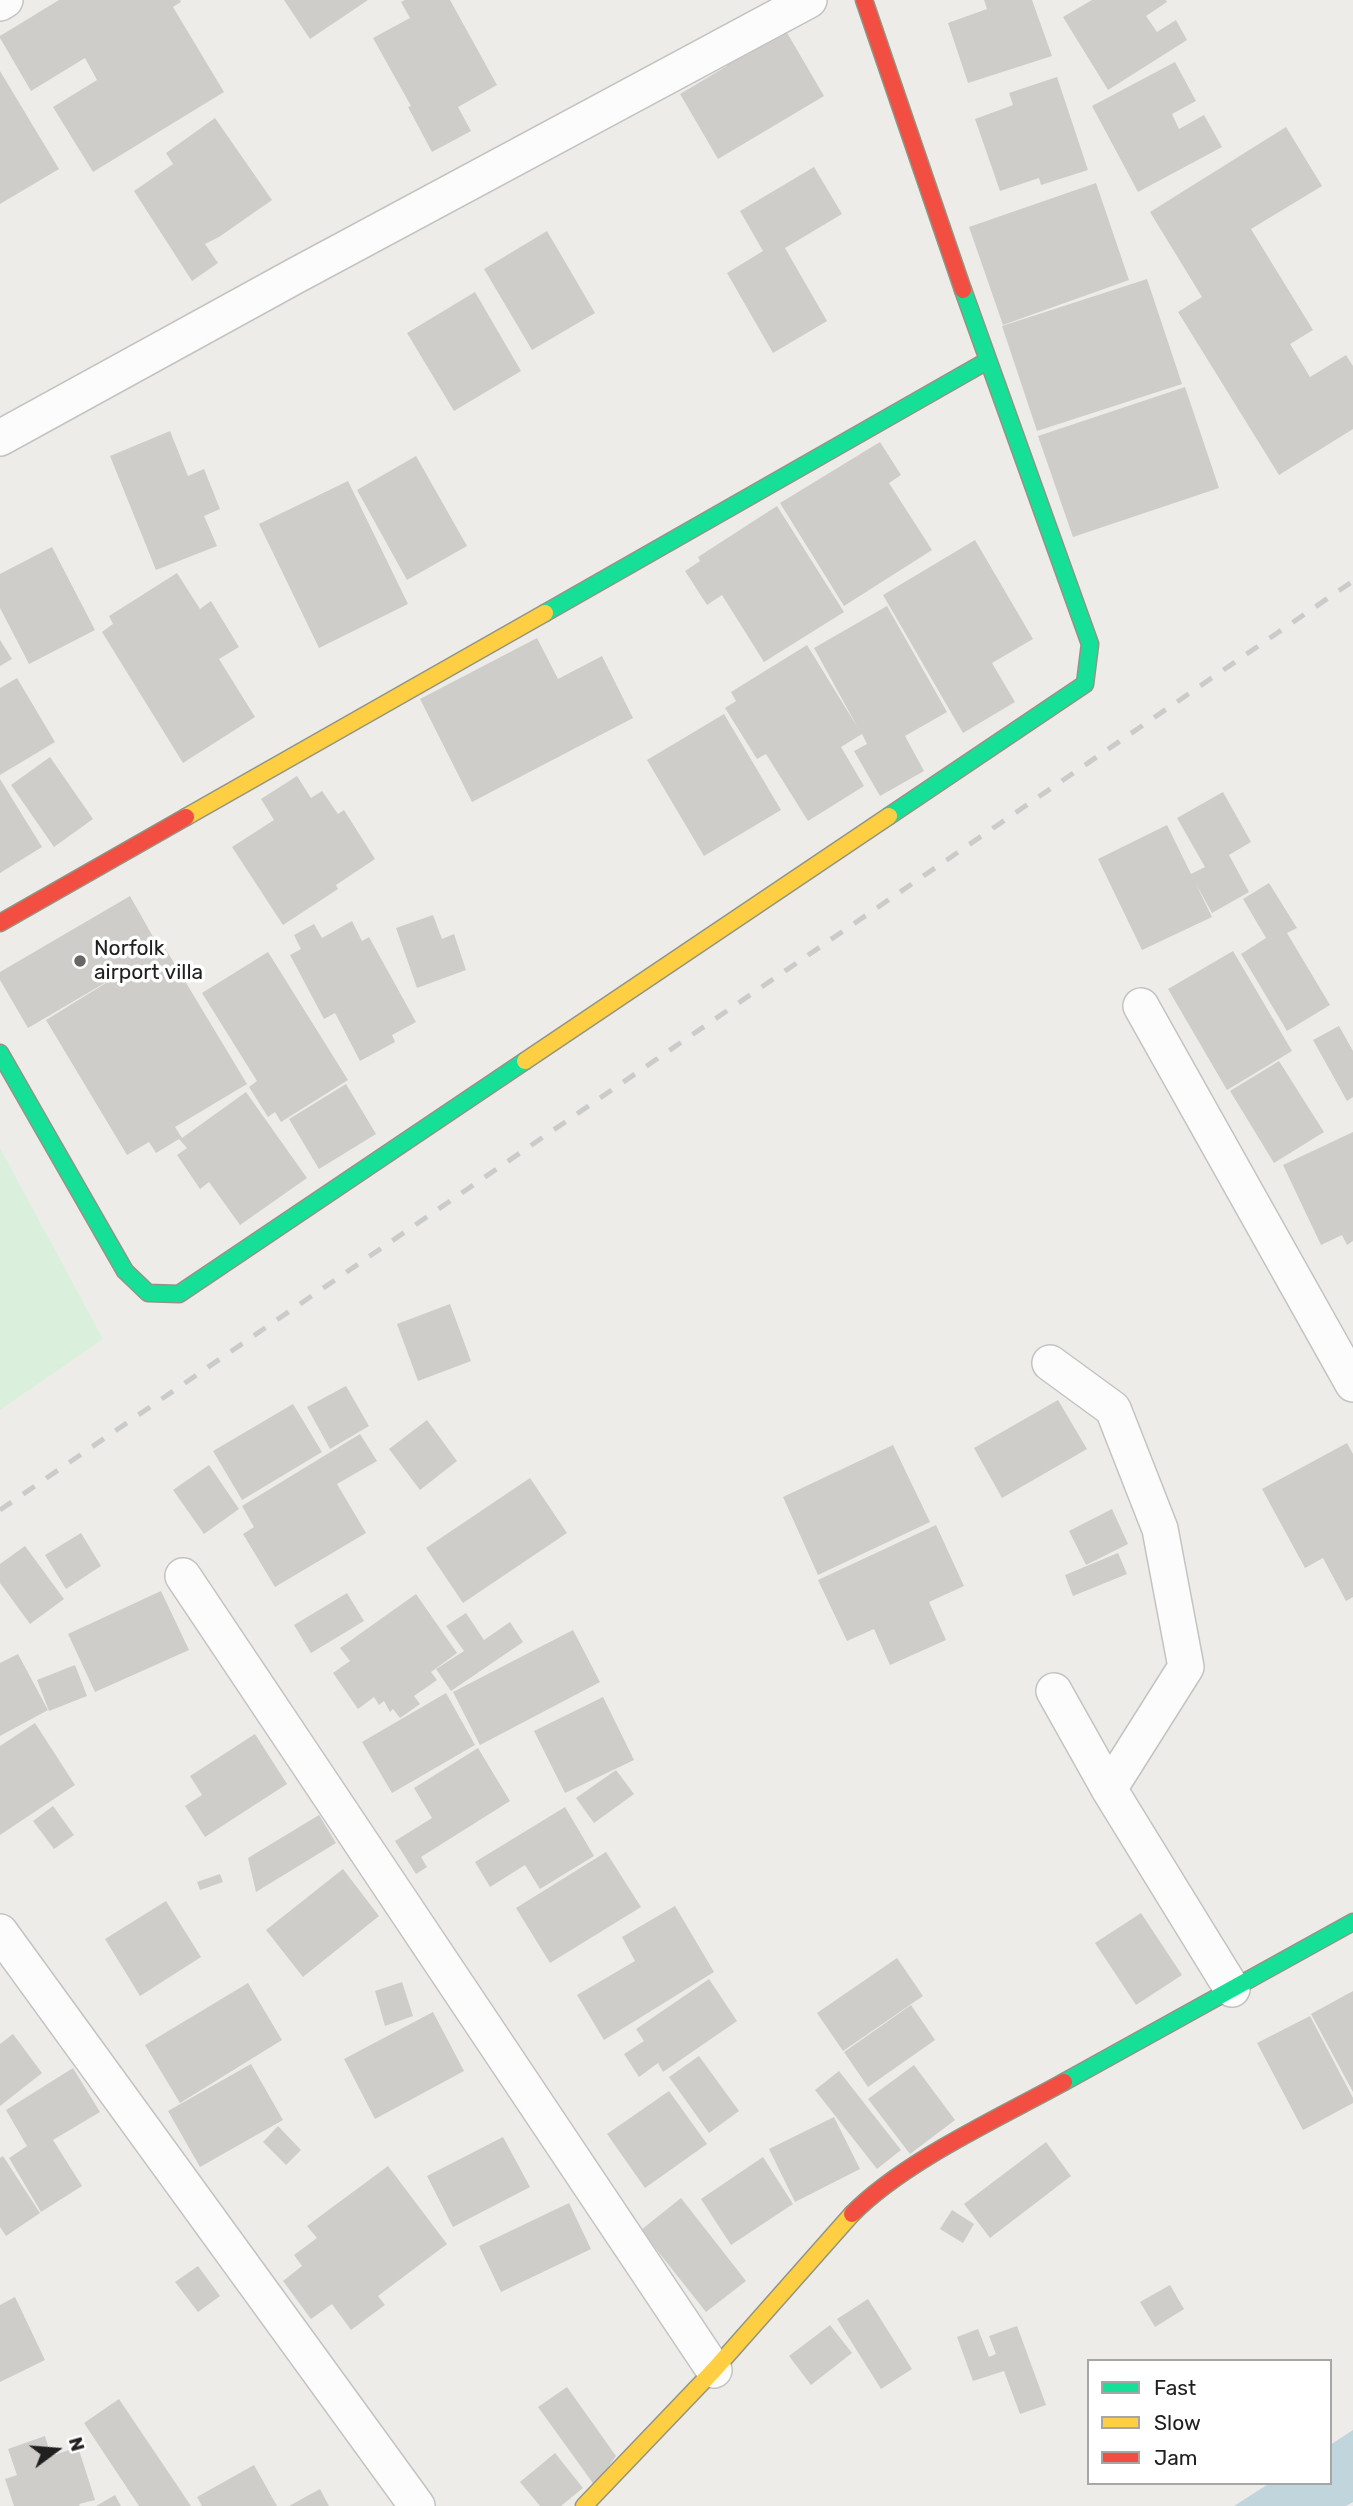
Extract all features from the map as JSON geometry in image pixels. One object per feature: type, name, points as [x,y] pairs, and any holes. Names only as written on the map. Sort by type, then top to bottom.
[{"type":"street","points":[[0,3],[5,0]]},
{"type":"street","points":[[0,438],[809,0]]},
{"type":"street","points":[[0,1053],[125,1271],[148,1293],[179,1294],[1085,684],[1090,644],[987,360],[864,0]]},
{"type":"street","points":[[0,923],[987,360]]},
{"type":"street","points":[[1141,1006],[1353,1384]]},
{"type":"street","points":[[1050,1363],[1113,1409],[1160,1529],[1186,1667],[1109,1789]]},
{"type":"street","points":[[183,1576],[714,2370]]},
{"type":"street","points":[[1054,1692],[1109,1789],[1232,1989]]},
{"type":"street","points":[[584,2506],[714,2370],[828,2239],[857,2210],[899,2176],[944,2148],[1353,1922]]},
{"type":"street","points":[[0,1933],[417,2506]]},
{"type":"green space","points":[[0,1148],[103,1339],[0,1410]]},
{"type":"water","points":[[1353,2430],[1353,2502],[1346,2506],[1234,2506],[1267,2485],[1332,2485],[1332,2444]]},
{"type":"building","points":[[59,0],[180,0],[181,2],[173,7],[224,92],[93,172],[53,107],[97,80],[85,58],[31,91],[0,38]]},
{"type":"building","points":[[284,0],[368,0],[310,39]]},
{"type":"building","points":[[450,0],[497,85],[458,107],[471,131],[432,152],[408,107],[411,106],[373,38],[410,18],[401,2]]},
{"type":"building","points":[[984,0],[1032,0],[1052,56],[968,83],[948,23],[987,9]]},
{"type":"building","points":[[1092,0],[1166,0],[1167,2],[1146,16],[1157,32],[1176,20],[1187,40],[1108,90],[1063,17]]},
{"type":"building","points":[[786,31],[824,96],[718,159],[680,94],[727,66],[721,56]]},
{"type":"building","points":[[1175,62],[1196,101],[1172,114],[1179,129],[1204,115],[1222,147],[1138,192],[1092,106]]},
{"type":"building","points":[[0,71],[59,169],[0,204]]},
{"type":"building","points":[[1057,77],[1088,170],[1041,185],[1039,178],[1000,191],[975,119],[1013,105],[1009,93]]},
{"type":"building","points":[[215,118],[272,200],[205,244],[218,263],[192,281],[134,191],[173,164],[166,153]]},
{"type":"building","points":[[1286,127],[1322,186],[1251,229],[1313,330],[1290,344],[1310,377],[1346,355],[1353,366],[1353,429],[1279,475],[1178,312],[1202,297],[1150,212]]},
{"type":"building","points":[[814,167],[842,214],[785,248],[827,321],[773,353],[727,273],[763,251],[740,211]]},
{"type":"building","points":[[1096,183],[1129,280],[1003,325],[969,227]]},
{"type":"building","points":[[547,231],[595,313],[532,350],[484,269]]},
{"type":"building","points":[[1147,279],[1182,384],[1037,431],[1002,326]]},
{"type":"building","points":[[475,292],[521,371],[454,411],[407,333]]},
{"type":"building","points":[[1185,387],[1219,488],[1073,537],[1038,436]]},
{"type":"building","points":[[170,431],[188,476],[204,469],[220,509],[204,516],[217,546],[156,570],[110,456]]},
{"type":"building","points":[[880,442],[901,475],[889,483],[932,550],[844,606],[780,503]]},
{"type":"building","points":[[416,456],[467,546],[407,580],[357,490]]},
{"type":"building","points":[[348,481],[408,604],[319,648],[259,524]]},
{"type":"building","points":[[777,506],[844,612],[764,662],[722,595],[707,605],[685,571],[700,561],[698,557]]},
{"type":"building","points":[[975,540],[1033,639],[992,663],[1015,702],[963,733],[883,595]]},
{"type":"building","points":[[52,547],[95,630],[29,664],[0,608],[0,574]]},
{"type":"building","points":[[177,573],[200,609],[211,601],[239,647],[219,659],[255,717],[183,763],[102,632],[113,624],[109,616]]},
{"type":"building","points":[[887,606],[947,712],[905,736],[924,771],[880,796],[854,751],[867,744],[862,734],[841,747],[864,786],[808,821],[766,754],[757,759],[725,708],[736,701],[731,692],[807,645],[858,728],[814,648]]},
{"type":"building","points":[[537,638],[558,679],[602,656],[633,718],[472,802],[420,699]]},
{"type":"building","points":[[0,640],[12,659],[0,666]]},
{"type":"building","points":[[17,678],[55,742],[0,775],[0,688]]},
{"type":"building","points":[[724,714],[781,810],[704,856],[647,760]]},
{"type":"building","points":[[50,757],[93,819],[54,847],[11,785]]},
{"type":"building","points":[[297,776],[311,798],[322,791],[338,814],[344,810],[375,859],[336,885],[338,889],[283,925],[232,847],[274,820],[261,799]]},
{"type":"building","points":[[0,779],[42,847],[0,873]]},
{"type":"building","points":[[1223,792],[1251,842],[1229,855],[1249,892],[1212,913],[1196,884],[1212,917],[1142,950],[1098,859],[1167,825],[1191,874],[1205,867],[1177,818]]},
{"type":"building","points":[[1269,883],[1297,928],[1287,933],[1330,1005],[1287,1031],[1241,954],[1266,938],[1243,899]]},
{"type":"building","points":[[130,896],[161,951],[165,948],[247,1084],[175,1127],[182,1138],[246,1092],[307,1178],[240,1225],[209,1182],[200,1189],[177,1155],[187,1148],[179,1139],[156,1153],[149,1142],[127,1155],[46,1020],[132,967],[28,1028],[0,980],[0,972]]},
{"type":"building","points":[[433,915],[442,939],[454,934],[466,970],[417,988],[396,928]]},
{"type":"building","points":[[352,921],[362,941],[369,937],[416,1022],[392,1035],[395,1042],[360,1061],[335,1013],[324,1019],[290,955],[301,949],[294,935],[314,924],[322,938]]},
{"type":"building","points":[[1233,951],[1292,1051],[1227,1090],[1168,989]]},
{"type":"building","points":[[268,952],[348,1080],[281,1122],[275,1112],[268,1117],[249,1087],[257,1081],[202,993]]},
{"type":"building","points":[[1339,1026],[1353,1051],[1353,1097],[1347,1101],[1313,1040]]},
{"type":"building","points":[[1279,1061],[1324,1132],[1274,1163],[1230,1091]]},
{"type":"building","points":[[346,1084],[376,1134],[319,1169],[289,1119]]},
{"type":"building","points":[[1353,1132],[1353,1241],[1347,1245],[1342,1235],[1321,1245],[1283,1165]]},
{"type":"building","points":[[450,1304],[471,1361],[418,1381],[397,1324]]},
{"type":"building","points":[[346,1386],[369,1426],[330,1449],[307,1407]]},
{"type":"building","points":[[1058,1400],[1087,1449],[1002,1498],[974,1448]]},
{"type":"building","points":[[293,1404],[322,1452],[242,1500],[213,1451]]},
{"type":"building","points":[[427,1420],[457,1461],[420,1490],[389,1449]]},
{"type":"building","points":[[360,1434],[377,1461],[337,1484],[366,1533],[275,1587],[243,1534],[254,1527],[242,1506]]},
{"type":"building","points":[[1347,1443],[1353,1454],[1353,1597],[1346,1601],[1323,1558],[1305,1568],[1262,1489]]},
{"type":"building","points":[[893,1445],[930,1522],[818,1575],[783,1497]]},
{"type":"building","points":[[209,1465],[239,1509],[204,1534],[173,1490]]},
{"type":"building","points":[[530,1478],[567,1533],[463,1603],[426,1548]]},
{"type":"building","points":[[1112,1509],[1128,1544],[1086,1565],[1069,1531]]},
{"type":"building","points":[[936,1525],[964,1586],[929,1602],[946,1640],[890,1665],[874,1629],[847,1641],[818,1580]]},
{"type":"building","points":[[81,1533],[101,1566],[66,1589],[45,1555]]},
{"type":"building","points":[[25,1546],[64,1599],[30,1624],[0,1583],[0,1564]]},
{"type":"building","points":[[1118,1553],[1127,1574],[1073,1596],[1065,1575]]},
{"type":"building","points":[[161,1591],[189,1650],[95,1692],[68,1634]]},
{"type":"building","points":[[347,1593],[364,1621],[311,1653],[294,1625]]},
{"type":"building","points":[[416,1594],[457,1653],[431,1672],[437,1680],[414,1696],[420,1704],[400,1718],[393,1709],[390,1712],[384,1701],[379,1705],[374,1697],[358,1709],[333,1673],[350,1661],[340,1648]]},
{"type":"building","points":[[466,1613],[484,1640],[510,1622],[523,1642],[451,1691],[436,1669],[464,1651],[446,1626]]},
{"type":"building","points":[[573,1630],[600,1682],[480,1745],[453,1692]]},
{"type":"building","points":[[18,1654],[48,1710],[0,1736],[0,1663]]},
{"type":"building","points":[[75,1665],[87,1696],[49,1711],[37,1680]]},
{"type":"building","points":[[446,1693],[475,1745],[392,1793],[362,1742]]},
{"type":"building","points":[[603,1697],[634,1760],[565,1793],[534,1731]]},
{"type":"building","points":[[35,1723],[75,1785],[0,1835],[0,1746]]},
{"type":"building","points":[[255,1734],[287,1784],[205,1837],[185,1806],[202,1795],[190,1776]]},
{"type":"building","points":[[478,1748],[510,1801],[421,1857],[427,1867],[416,1874],[395,1841],[432,1818],[414,1788]]},
{"type":"building","points":[[616,1770],[634,1794],[594,1823],[576,1798]]},
{"type":"building","points":[[53,1806],[74,1835],[54,1849],[33,1821]]},
{"type":"building","points":[[565,1807],[594,1856],[540,1889],[525,1865],[490,1887],[475,1862]]},
{"type":"building","points":[[319,1815],[336,1843],[256,1892],[248,1858]]},
{"type":"building","points":[[606,1852],[641,1907],[550,1963],[516,1908]]},
{"type":"building","points":[[343,1869],[379,1916],[303,1977],[266,1930]]},
{"type":"building","points":[[220,1874],[223,1882],[200,1890],[197,1882]]},
{"type":"building","points":[[166,1901],[201,1957],[140,1996],[105,1939]]},
{"type":"building","points":[[675,1906],[714,1972],[604,2040],[577,1995],[635,1961],[622,1937]]},
{"type":"building","points":[[1141,1913],[1182,1975],[1136,2005],[1095,1943]]},
{"type":"building","points":[[897,1958],[923,1996],[843,2051],[817,2013]]},
{"type":"building","points":[[709,1979],[737,2021],[663,2072],[658,2063],[639,2077],[624,2054],[644,2041],[636,2029]]},
{"type":"building","points":[[402,1982],[413,2016],[385,2026],[375,1991]]},
{"type":"building","points":[[248,1983],[282,2040],[180,2103],[145,2045]]},
{"type":"building","points":[[1353,1991],[1353,2092],[1311,2014]]},
{"type":"building","points":[[911,2005],[935,2040],[868,2087],[844,2052]]},
{"type":"building","points":[[433,2012],[464,2071],[375,2119],[344,2059]]},
{"type":"building","points":[[1310,2016],[1353,2098],[1353,2103],[1303,2130],[1257,2043]]},
{"type":"building","points":[[13,2034],[42,2073],[0,2106],[0,2044]]},
{"type":"building","points":[[699,2056],[739,2111],[709,2133],[669,2077]]},
{"type":"building","points":[[251,2064],[283,2120],[200,2167],[168,2111]]},
{"type":"building","points":[[914,2065],[955,2120],[910,2154],[868,2099]]},
{"type":"building","points":[[73,2068],[100,2112],[53,2140],[82,2186],[41,2212],[9,2158],[27,2146],[6,2110]]},
{"type":"building","points":[[839,2071],[901,2150],[877,2169],[815,2090]]},
{"type":"building","points":[[669,2091],[707,2144],[645,2188],[607,2134]]},
{"type":"building","points":[[834,2117],[860,2169],[795,2202],[769,2149]]},
{"type":"building","points":[[278,2126],[301,2150],[286,2165],[263,2142]]},
{"type":"building","points":[[503,2137],[530,2187],[453,2227],[427,2176]]},
{"type":"building","points":[[1046,2142],[1071,2176],[990,2238],[964,2204]]},
{"type":"building","points":[[3,2156],[40,2213],[6,2236],[0,2227],[0,2158]]},
{"type":"building","points":[[763,2157],[793,2204],[731,2245],[701,2199]]},
{"type":"building","points":[[388,2166],[447,2244],[378,2296],[385,2305],[351,2330],[332,2304],[311,2319],[283,2281],[302,2266],[294,2255],[317,2238],[307,2226]]},
{"type":"building","points":[[681,2198],[746,2281],[706,2312],[641,2230]]},
{"type":"building","points":[[569,2203],[591,2249],[501,2292],[479,2246]]},
{"type":"building","points":[[952,2210],[974,2224],[963,2243],[940,2229]]},
{"type":"building","points":[[198,2266],[220,2296],[198,2312],[175,2282]]},
{"type":"building","points":[[1170,2285],[1184,2309],[1155,2327],[1140,2302]]},
{"type":"building","points":[[15,2297],[45,2360],[0,2382],[0,2305]]},
{"type":"building","points":[[868,2299],[912,2369],[881,2389],[837,2319]]},
{"type":"building","points":[[830,2325],[852,2353],[811,2385],[789,2356]]},
{"type":"building","points":[[1017,2326],[1046,2405],[1020,2414],[1004,2371],[973,2381],[957,2337],[978,2329],[989,2357],[996,2354],[989,2336]]},
{"type":"building","points":[[567,2387],[616,2456],[595,2486],[538,2407]]},
{"type":"building","points":[[119,2399],[191,2506],[139,2506],[84,2423]]},
{"type":"building","points":[[45,2436],[51,2456],[78,2447],[95,2500],[79,2504],[80,2506],[14,2506],[5,2479],[17,2475],[8,2449]]},
{"type":"building","points":[[555,2453],[583,2488],[561,2506],[540,2506],[520,2482]]},
{"type":"building","points":[[254,2465],[277,2506],[202,2506],[197,2497]]},
{"type":"building","points":[[320,2489],[329,2506],[289,2506]]},
{"type":"building","points":[[115,2495],[121,2506],[96,2506]]},
{"type":"railway","points":[[0,1510],[1353,581]]},
{"type":"traffic: fast","points":[[889,816],[1085,684],[1090,644],[963,290]]},
{"type":"traffic: fast","points":[[545,613],[987,361]]},
{"type":"traffic: fast","points":[[0,1053],[125,1271],[148,1293],[179,1294],[525,1061]]},
{"type":"traffic: fast","points":[[1064,2082],[1353,1922]]},
{"type":"traffic: slow","points":[[186,817],[545,613]]},
{"type":"traffic: slow","points":[[525,1061],[889,816]]},
{"type":"traffic: slow","points":[[584,2506],[714,2370],[852,2214]]},
{"type":"traffic: jam","points":[[864,0],[963,290]]},
{"type":"traffic: jam","points":[[0,923],[186,817]]},
{"type":"traffic: jam","points":[[852,2214],[873,2195],[925,2158],[1064,2082]]},
{"type":"place","name":"Norfolk airport villa","points":[[80,961]]}]
